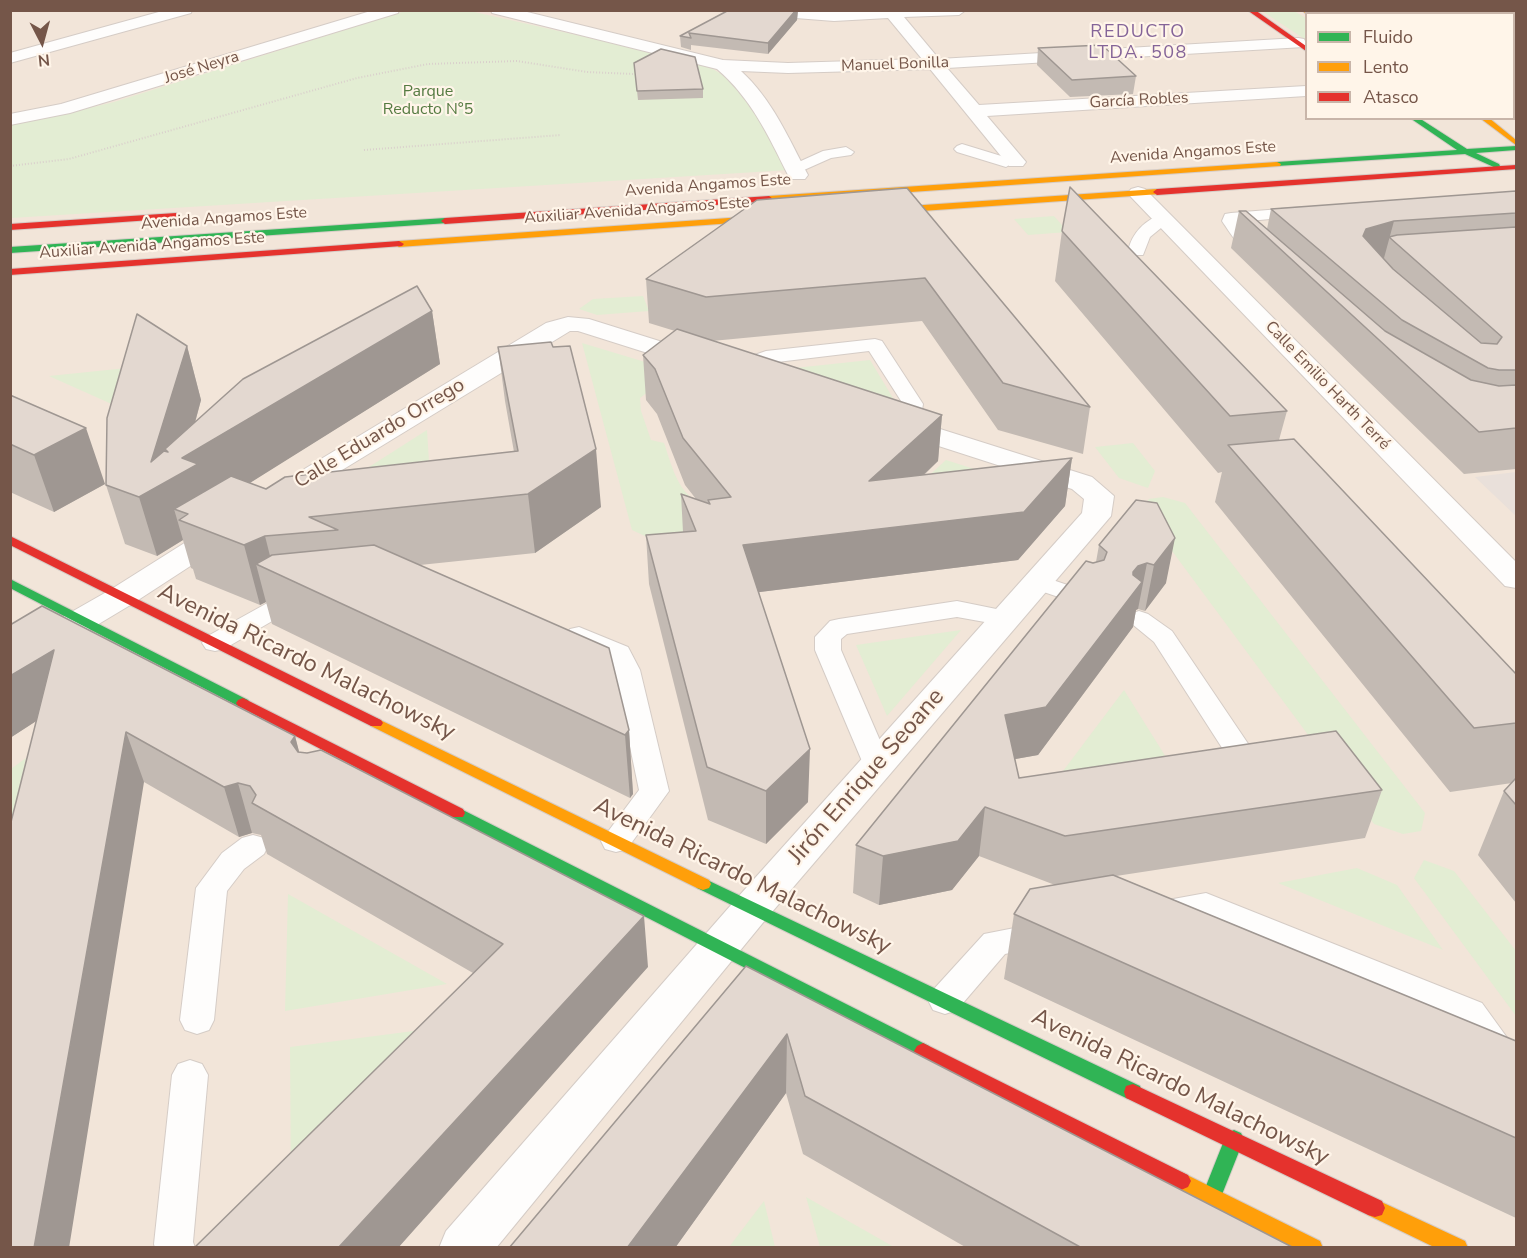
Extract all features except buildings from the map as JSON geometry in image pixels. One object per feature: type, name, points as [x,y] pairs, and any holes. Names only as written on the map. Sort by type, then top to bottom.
[{"type":"street","points":[[10,58],[186,10]]},
{"type":"street","name":"José Neyra","points":[[10,120],[64,109],[392,10]]},
{"type":"street","name":"Manuel Bonilla","points":[[498,10],[723,65],[788,68],[933,64],[1302,46]]},
{"type":"street","points":[[758,10],[820,16],[958,10]]},
{"type":"street","points":[[1251,10],[1302,46]]},
{"type":"street","points":[[892,12],[1016,162]]},
{"type":"street","points":[[723,65],[739,77],[759,99],[793,174]]},
{"type":"street","name":"García Robles","points":[[972,111],[1305,91]]},
{"type":"street","points":[[1416,120],[1465,151],[1516,175]]},
{"type":"street","points":[[1481,125],[1502,131],[1516,130]]},
{"type":"street","points":[[1502,131],[1516,143]]},
{"type":"street","points":[[1418,136],[1459,134]]},
{"type":"street","name":"Avenida Angamos Este","points":[[10,250],[1516,148]]},
{"type":"street","points":[[971,165],[1016,162]]},
{"type":"street","points":[[862,212],[1516,167]]},
{"type":"street","name":"Avenida Angamos Este","points":[[793,174],[821,174]]},
{"type":"street","name":"Calle Emilio Harth Terré","points":[[1138,193],[1516,579]]},
{"type":"street","points":[[617,209],[726,221]]},
{"type":"street","name":"Avenida Angamos Este","points":[[10,227],[188,215]]},
{"type":"street","name":"Auxiliar Avenida Angamos Este","points":[[10,272],[781,218]]},
{"type":"street","name":"Calle Eduardo Orrego","points":[[10,662],[121,597],[251,514],[555,328],[568,324],[580,324],[729,370]]},
{"type":"street","points":[[729,370],[772,384]]},
{"type":"street","name":"Jirón Enrique Seoane","points":[[464,1248],[752,908],[1096,516],[1100,508],[1099,496],[1082,483],[891,421]]},
{"type":"street","name":"Avenida Ricardo Malachowsky","points":[[10,540],[752,908],[1458,1248]]},
{"type":"street","points":[[10,583],[364,759],[720,948],[1206,1212],[1313,1248]]},
{"type":"street","points":[[381,744],[395,732]]},
{"type":"street","points":[[1206,1212],[1234,1139]]},
{"type":"lane","points":[[962,149],[1016,162]]},
{"type":"lane","points":[[793,174],[828,154],[846,152]]},
{"type":"lane","points":[[1273,267],[1241,236],[1230,221],[1231,218],[1320,211]]},
{"type":"lane","points":[[1137,251],[1139,238],[1147,229],[1164,219]]},
{"type":"lane","points":[[1241,236],[1264,234]]},
{"type":"lane","points":[[729,370],[766,357],[875,345],[913,404],[912,410],[891,421]]},
{"type":"lane","points":[[1038,582],[1085,599]]},
{"type":"lane","points":[[215,643],[280,606],[325,601]]},
{"type":"lane","points":[[877,766],[828,650],[828,638],[839,627],[957,609],[1007,618]]},
{"type":"lane","points":[[1139,619],[1163,638],[1245,761]]},
{"type":"lane","points":[[556,625],[619,653],[627,670],[654,791],[616,841]]},
{"type":"lane","points":[[334,782],[364,759]]},
{"type":"lane","points":[[197,1020],[212,888],[233,861],[253,846]]},
{"type":"lane","points":[[1124,920],[1206,905],[1470,1013],[1516,1077]]},
{"type":"lane","points":[[945,1000],[995,943],[1077,928]]},
{"type":"lane","points":[[176,1248],[173,1244],[190,1075]]},
{"type":"path","points":[[10,166],[69,159],[357,78],[428,64],[517,61],[587,72],[633,75],[643,73]]},
{"type":"path","points":[[364,150],[561,135]]},
{"type":"shaded area","points":[[10,11],[1516,11],[1516,1247],[11,1247]]},
{"type":"shaded area","points":[[1516,472],[1516,516],[1475,477]]},
{"type":"green space","name":"Parque Reducto N°5","points":[[405,11],[470,11],[705,64],[729,79],[752,101],[789,170],[11,218],[10,124],[114,102]]},
{"type":"green space","points":[[1262,11],[1294,11],[1305,17],[1305,39]]},
{"type":"green space","points":[[1054,216],[1068,232],[1028,235],[1014,219]]},
{"type":"green space","points":[[643,296],[649,311],[597,315],[579,309],[593,299]]},
{"type":"green space","points":[[582,343],[675,371],[640,398],[641,411],[651,440],[664,443],[680,484],[684,491],[697,501],[912,491],[946,460],[1065,498],[660,543],[632,530]]},
{"type":"green space","points":[[870,360],[896,403],[785,369]]},
{"type":"green space","points":[[127,368],[116,406],[49,376]]},
{"type":"green space","points":[[427,430],[430,477],[336,488]]},
{"type":"green space","points":[[1133,443],[1155,471],[1148,488],[1119,478],[1095,447]]},
{"type":"green space","points":[[1163,497],[1185,503],[1425,813],[1421,831],[1403,834],[1374,824],[1141,509],[1149,499]]},
{"type":"green space","points":[[961,630],[887,716],[856,645]]},
{"type":"green space","points":[[1124,690],[1184,786],[1042,799]]},
{"type":"green space","points":[[26,758],[11,826],[11,769]]},
{"type":"green space","points":[[1424,860],[1454,871],[1516,951],[1516,1016],[1414,878]]},
{"type":"green space","points":[[1357,868],[1397,885],[1443,950],[1278,883]]},
{"type":"green space","points":[[288,894],[447,984],[285,1011]]},
{"type":"green space","points":[[460,1025],[291,1200],[290,1047]]},
{"type":"green space","points":[[806,1197],[894,1247],[820,1247]]},
{"type":"green space","points":[[764,1201],[775,1247],[729,1247]]},
{"type":"traffic: fast","points":[[1416,120],[1465,151],[1496,166]]},
{"type":"traffic: fast","points":[[1277,164],[1516,148]]},
{"type":"traffic: fast","points":[[10,250],[445,221]]},
{"type":"traffic: fast","points":[[10,583],[243,703]]},
{"type":"traffic: fast","points":[[457,813],[923,1051]]},
{"type":"traffic: fast","points":[[703,884],[1133,1092]]},
{"type":"traffic: fast","points":[[1212,1196],[1234,1139]]},
{"type":"traffic: slow","points":[[1486,120],[1516,143]]},
{"type":"traffic: slow","points":[[769,199],[1277,164]]},
{"type":"traffic: slow","points":[[880,211],[1157,192]]},
{"type":"traffic: slow","points":[[399,244],[772,218]]},
{"type":"traffic: slow","points":[[376,723],[703,884]]},
{"type":"traffic: slow","points":[[1181,1181],[1313,1248]]},
{"type":"traffic: slow","points":[[1375,1208],[1458,1248]]},
{"type":"traffic: jam","points":[[1250,10],[1305,48]]},
{"type":"traffic: jam","points":[[1157,192],[1516,167]]},
{"type":"traffic: jam","points":[[445,221],[769,199]]},
{"type":"traffic: jam","points":[[10,227],[176,216]]},
{"type":"traffic: jam","points":[[10,272],[399,244]]},
{"type":"traffic: jam","points":[[10,540],[376,723]]},
{"type":"traffic: jam","points":[[243,703],[457,813]]},
{"type":"traffic: jam","points":[[923,1051],[1181,1181]]},
{"type":"traffic: jam","points":[[1133,1092],[1375,1208]]},
{"type":"district","name":"REDUCTO LTDA. 508","points":[[1138,43]]}]
